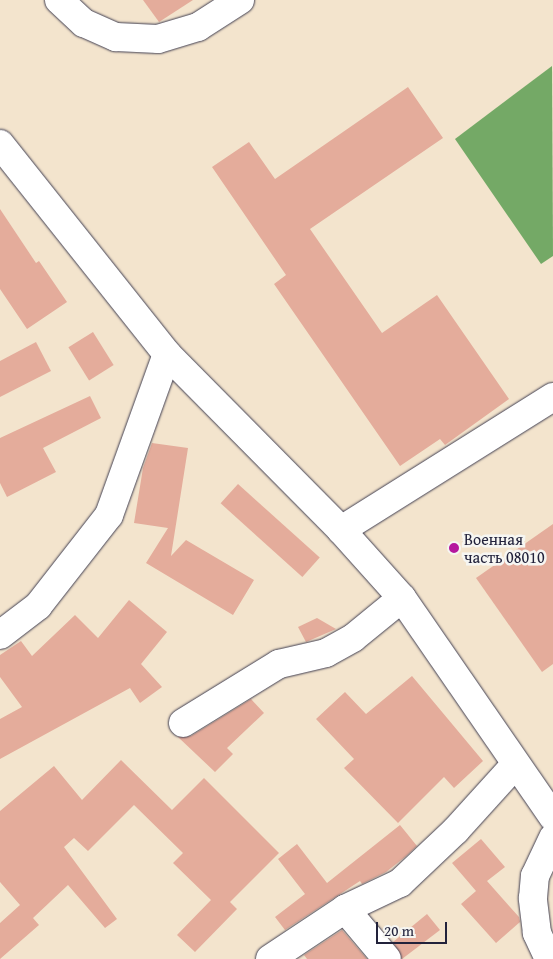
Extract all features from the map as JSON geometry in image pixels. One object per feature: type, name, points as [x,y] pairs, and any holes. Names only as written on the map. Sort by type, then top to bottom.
[{"type":"street","points":[[59,0],[84,23],[116,37],[158,38],[198,27],[240,0]]},
{"type":"street","points":[[0,144],[167,354],[341,530],[402,598],[515,766],[553,817]]},
{"type":"street","points":[[0,635],[38,606],[109,515],[167,354]]},
{"type":"street","points":[[341,530],[553,397]]},
{"type":"street","points":[[183,722],[279,664],[326,653],[354,638],[402,598]]},
{"type":"street","points":[[270,959],[345,910],[400,883],[456,830],[515,766]]},
{"type":"street","points":[[549,959],[538,933],[533,898],[535,876],[553,838]]},
{"type":"street","points":[[345,910],[388,959]]},
{"type":"green space","points":[[552,66],[553,256],[541,264],[455,139]]},
{"type":"building","points":[[143,0],[193,0],[159,22]]},
{"type":"building","points":[[408,87],[443,138],[310,229],[382,333],[437,295],[509,399],[445,445],[440,439],[400,466],[274,284],[286,275],[212,167],[249,142],[275,179]]},
{"type":"building","points":[[0,209],[36,263],[39,261],[67,302],[27,329],[0,289]]},
{"type":"building","points":[[93,332],[114,365],[89,380],[68,347]]},
{"type":"building","points":[[36,342],[51,371],[0,397],[0,361]]},
{"type":"building","points":[[90,396],[101,418],[43,448],[56,472],[7,497],[0,483],[0,438]]},
{"type":"building","points":[[152,443],[188,448],[171,556],[186,540],[254,580],[233,615],[146,563],[168,528],[134,523],[143,468]]},
{"type":"building","points":[[238,484],[320,558],[302,577],[221,503]]},
{"type":"building","points":[[553,524],[553,664],[542,672],[476,578]]},
{"type":"building","points":[[129,600],[167,632],[141,664],[162,687],[140,703],[130,688],[0,759],[0,719],[22,707],[0,677],[0,655],[21,641],[32,656],[75,615],[98,638]]},
{"type":"building","points":[[317,618],[336,629],[306,642],[298,627]]},
{"type":"building","points":[[412,676],[483,761],[454,788],[444,777],[398,823],[344,768],[354,759],[316,719],[345,692],[366,714]]},
{"type":"building","points":[[251,699],[264,713],[227,748],[233,754],[215,772],[178,737],[191,736]]},
{"type":"building","points":[[121,760],[172,810],[204,778],[279,853],[230,902],[237,909],[195,952],[177,935],[211,900],[173,863],[183,853],[134,805],[88,851],[74,838],[64,847],[117,919],[105,928],[68,885],[33,918],[39,925],[0,959],[0,923],[20,905],[0,882],[0,811],[54,766],[82,800]]},
{"type":"building","points":[[400,825],[417,846],[405,857],[386,872],[362,884],[360,881],[285,930],[275,917],[305,894],[278,859],[297,844],[327,883]]},
{"type":"building","points":[[481,839],[505,867],[487,881],[519,917],[520,922],[496,943],[461,904],[476,891],[452,863]]},
{"type":"building","points":[[427,914],[440,930],[402,959],[393,942]]},
{"type":"building","points":[[342,930],[367,959],[307,959],[304,955]]},
{"type":"place","name":"Военная часть 08010","points":[[454,548]]}]
